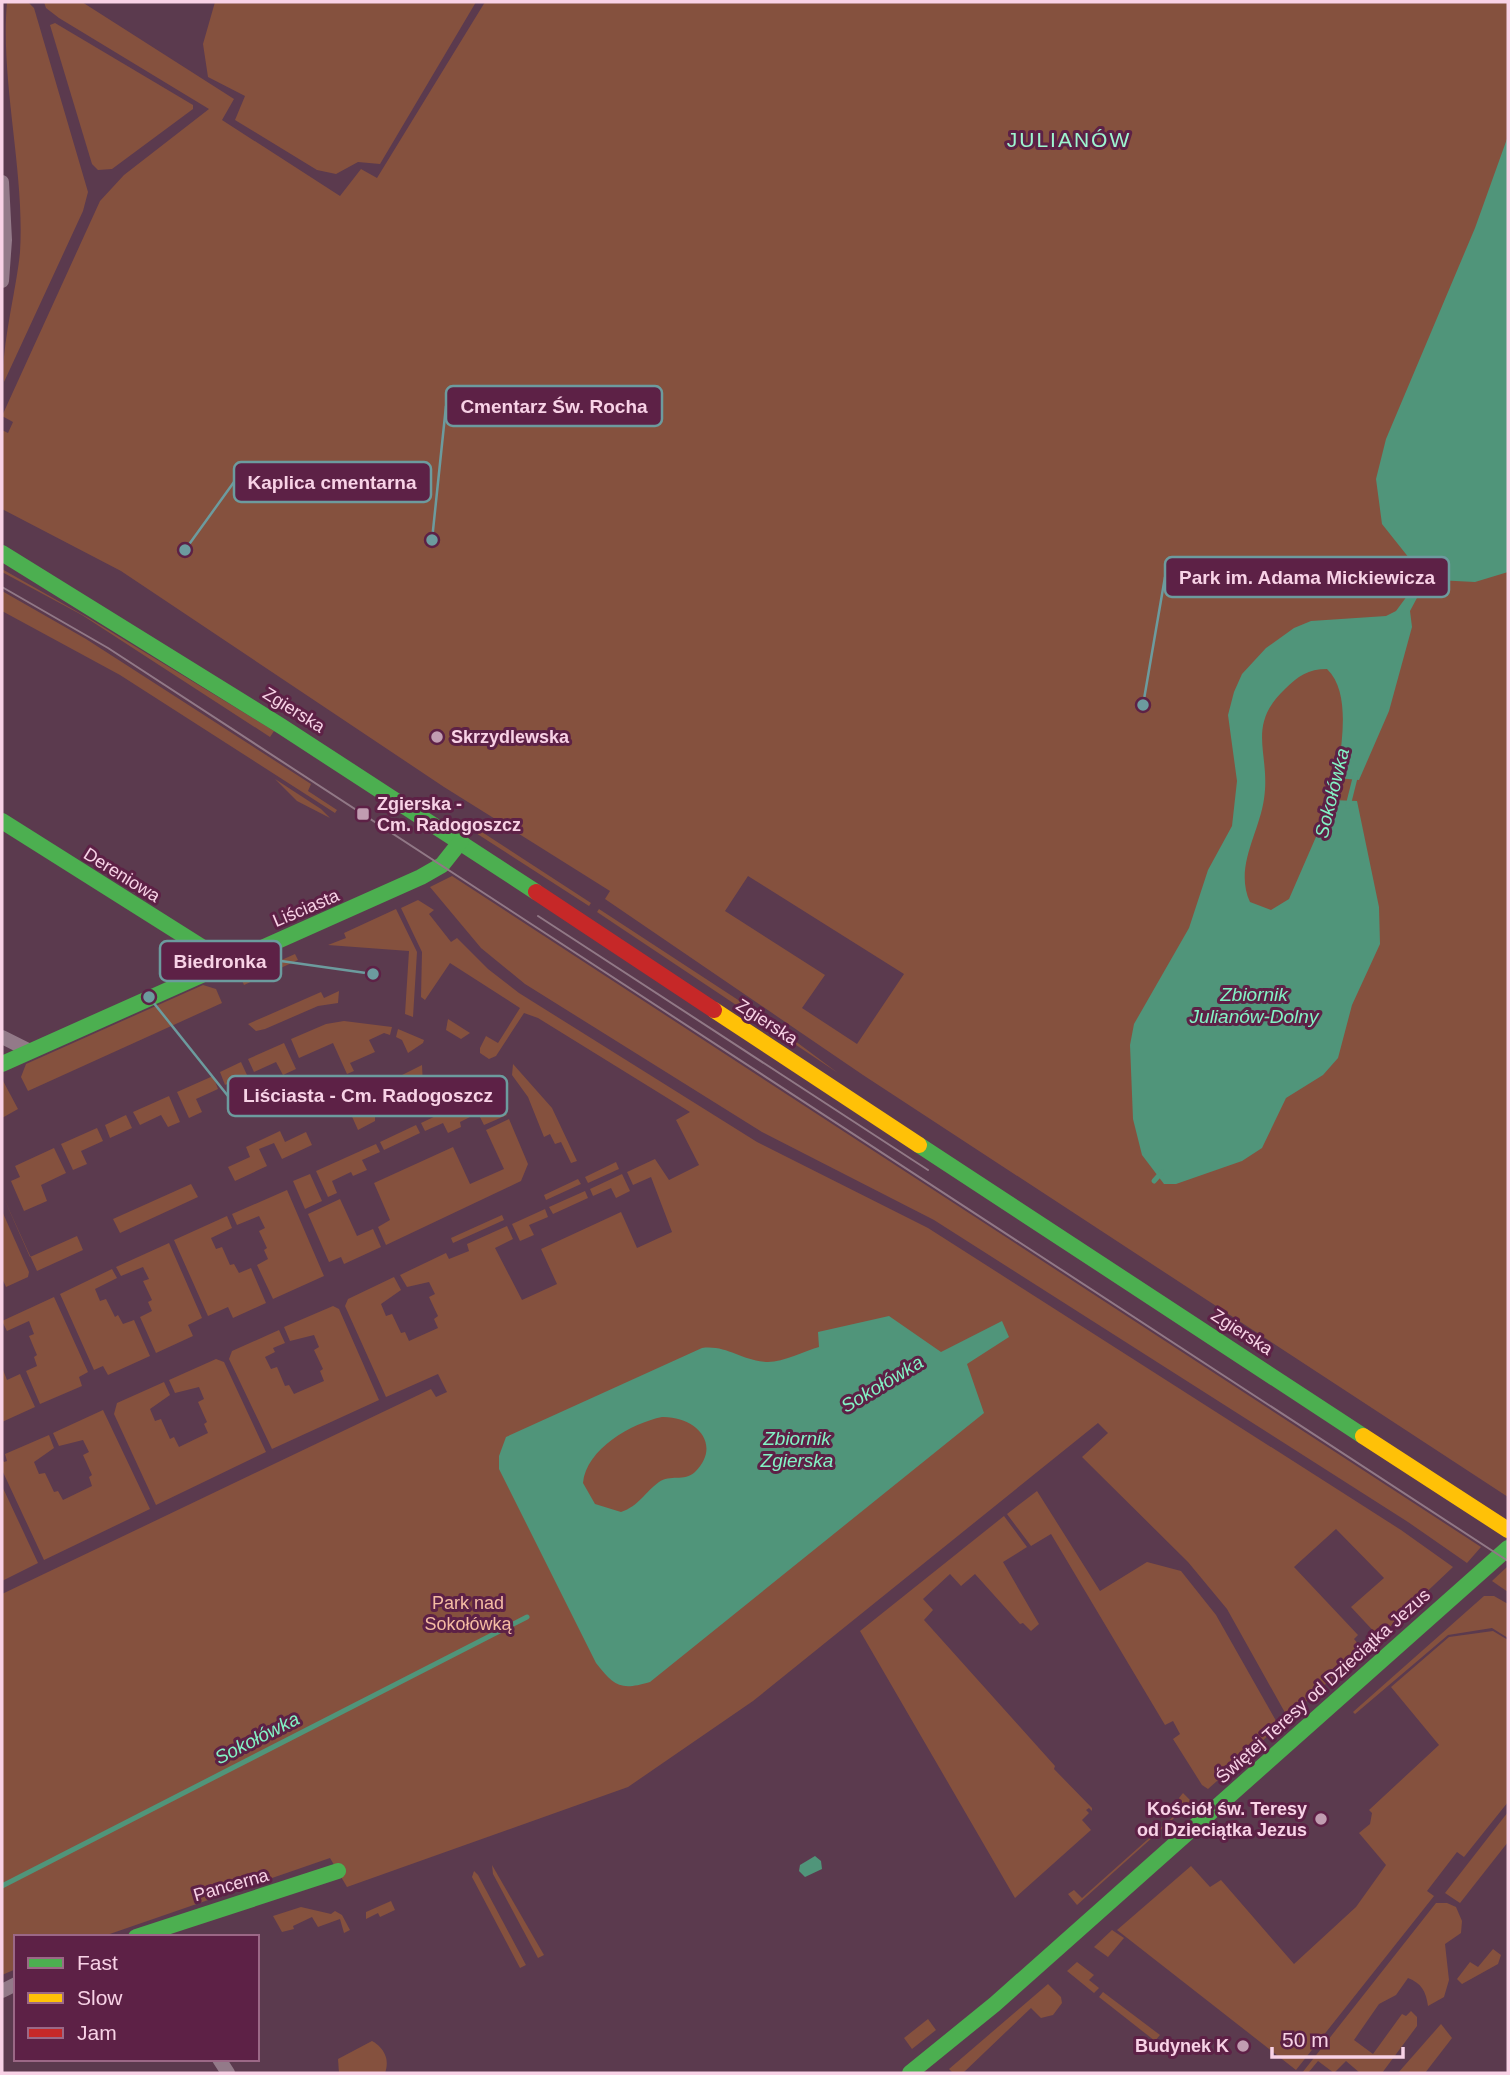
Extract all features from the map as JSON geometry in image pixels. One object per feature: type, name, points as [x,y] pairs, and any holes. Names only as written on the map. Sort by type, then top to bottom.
[{"type":"main road","name":"Zgierska","points":[[2,553],[132,631],[461,841],[1508,1530]]},
{"type":"main road","name":"Dereniowa","points":[[2,821],[205,949],[214,968]]},
{"type":"main road","name":"Liściasta","points":[[2,1063],[324,922],[437,869],[461,841]]},
{"type":"main road","name":"Świętej Teresy od Dzieciątka Jezus","points":[[910,2073],[987,2011],[1508,1548]]},
{"type":"main road","name":"Pancerna","points":[[154,1934],[338,1871]]},
{"type":"street","points":[[2,182],[5,256],[2,281]]},
{"type":"street","points":[[2,1037],[30,1051]]},
{"type":"green space","points":[[7,2],[28,2],[34,8],[88,192],[83,211],[4,382],[4,354],[20,252],[21,222],[7,63]]},
{"type":"green space","points":[[44,2],[82,2],[234,99],[222,120],[340,196],[361,169],[377,178],[485,2],[1508,2],[1508,1497],[863,1075],[605,899],[610,891],[444,787],[121,571],[2,509],[2,430],[8,433],[13,422],[2,416],[100,201],[124,175],[209,109],[46,8]],"holes":[[[748,876],[904,974],[857,1044],[802,1008],[825,975],[725,911]]]},
{"type":"green space","points":[[215,2],[476,2],[380,164],[358,162],[336,174],[317,170],[235,120],[245,96],[208,77],[203,44]]},
{"type":"green space","points":[[55,23],[193,105],[193,109],[112,169],[98,170],[92,164],[50,25]]},
{"type":"green space","points":[[2,569],[90,619],[274,731],[270,737],[82,615],[2,572]]},
{"type":"green space","points":[[2,591],[86,639],[311,784],[308,791],[337,810],[335,813],[120,675],[2,611]]},
{"type":"green space","points":[[275,779],[321,809],[330,818],[297,801]]},
{"type":"green space","points":[[468,823],[591,903],[589,906],[465,826]]},
{"type":"green space","points":[[452,876],[1481,1547],[1467,1563],[1408,1522],[934,1220],[762,1132],[525,984],[481,948],[430,887]]},
{"type":"green space","name":"Park nad Sokołówką","points":[[418,900],[434,910],[429,914],[451,942],[457,938],[488,969],[519,993],[757,1142],[928,1228],[1401,1530],[1453,1567],[1379,1637],[1351,1607],[1384,1578],[1336,1529],[1294,1567],[1358,1635],[1354,1639],[1359,1645],[1365,1640],[1369,1645],[1288,1718],[1227,1609],[1188,1562],[1082,1457],[1108,1433],[1098,1423],[753,1701],[628,1787],[347,1887],[330,1858],[107,1935],[14,1935],[14,1970],[2,1975],[2,1594],[431,1389],[436,1397],[447,1392],[438,1374],[386,1397],[345,1306],[348,1299],[394,1277],[401,1290],[381,1304],[386,1316],[392,1314],[401,1333],[405,1332],[409,1341],[438,1328],[434,1319],[438,1316],[429,1297],[435,1294],[429,1282],[407,1287],[400,1275],[446,1253],[449,1259],[469,1251],[467,1244],[507,1226],[513,1239],[495,1248],[522,1300],[557,1284],[541,1249],[621,1212],[637,1248],[672,1232],[651,1177],[633,1185],[627,1172],[655,1159],[669,1180],[699,1165],[676,1120],[690,1112],[538,1018],[524,1013],[496,1056],[489,1059],[480,1053],[486,1036],[498,1043],[520,1008],[450,963],[425,1000],[421,997],[422,952],[401,908]]},
{"type":"green space","points":[[396,909],[417,952],[413,1017],[405,1014],[409,951],[328,945],[346,938],[344,933]]},
{"type":"green space","points":[[599,909],[755,1011],[838,1073],[597,912]]},
{"type":"green space","points":[[295,954],[298,960],[244,985],[241,978]]},
{"type":"green space","points":[[203,985],[216,989],[222,1003],[28,1091],[21,1077],[26,1064]]},
{"type":"green space","points":[[339,991],[338,1003],[318,1006],[265,1029],[256,1031],[248,1024],[321,992],[324,998]]},
{"type":"green space","points":[[448,1019],[470,1033],[461,1039],[446,1030]]},
{"type":"green space","points":[[344,1021],[392,1027],[390,1035],[384,1033],[369,1040],[375,1052],[350,1063],[354,1071],[347,1074],[333,1043],[299,1058],[291,1039],[326,1024]]},
{"type":"green space","points":[[398,1029],[424,1040],[423,1043],[408,1053],[402,1040],[396,1037]]},
{"type":"green space","points":[[284,1043],[296,1069],[283,1075],[276,1062],[254,1072],[248,1059]]},
{"type":"green space","points":[[241,1062],[247,1075],[225,1085],[220,1072]]},
{"type":"green space","points":[[513,1064],[552,1108],[577,1161],[571,1163],[561,1142],[555,1144],[550,1134],[544,1137],[528,1097],[512,1075]]},
{"type":"green space","points":[[422,1065],[423,1086],[375,1111],[375,1121],[358,1130],[350,1112],[407,1086],[402,1075]]},
{"type":"green space","points":[[213,1076],[218,1089],[196,1099],[202,1112],[189,1118],[177,1092]]},
{"type":"green space","points":[[2,1079],[18,1109],[2,1118]]},
{"type":"green space","points":[[488,1091],[507,1115],[484,1125],[478,1113],[460,1122],[461,1127],[448,1133],[443,1123],[425,1131],[421,1123]]},
{"type":"green space","points":[[169,1096],[180,1122],[168,1127],[161,1115],[140,1125],[133,1112]]},
{"type":"green space","points":[[126,1115],[132,1128],[110,1138],[105,1125]]},
{"type":"green space","points":[[509,1119],[528,1164],[521,1181],[386,1245],[378,1227],[390,1220],[374,1183],[453,1147],[470,1184],[504,1169],[486,1130]]},
{"type":"green space","points":[[416,1125],[420,1133],[384,1150],[380,1142]]},
{"type":"green space","points":[[97,1128],[103,1141],[81,1151],[87,1164],[73,1170],[61,1144]]},
{"type":"green space","points":[[280,1131],[285,1142],[306,1132],[312,1145],[282,1159],[274,1143],[259,1149],[267,1166],[235,1181],[228,1167],[250,1157],[246,1147]]},
{"type":"green space","points":[[376,1144],[380,1152],[362,1160],[367,1170],[353,1176],[351,1172],[332,1181],[337,1193],[328,1197],[316,1171]]},
{"type":"green space","points":[[54,1148],[66,1173],[41,1185],[47,1201],[24,1211],[11,1181],[20,1177],[15,1166]]},
{"type":"green space","points":[[616,1162],[619,1169],[588,1183],[585,1177]]},
{"type":"green space","points":[[310,1174],[322,1201],[305,1209],[293,1181]]},
{"type":"green space","points":[[622,1174],[630,1191],[616,1198],[611,1188],[593,1196],[590,1189]]},
{"type":"green space","points":[[578,1179],[581,1184],[546,1200],[544,1195]]},
{"type":"green space","points":[[191,1184],[198,1197],[120,1233],[113,1219]]},
{"type":"green space","points":[[287,1190],[324,1276],[273,1299],[257,1265],[268,1259],[264,1250],[267,1248],[259,1231],[265,1228],[259,1216],[237,1225],[232,1214]]},
{"type":"green space","points":[[585,1191],[588,1198],[553,1214],[549,1207]]},
{"type":"green space","points":[[2,1194],[31,1257],[30,1257]]},
{"type":"green space","points":[[340,1199],[357,1236],[373,1229],[381,1247],[344,1264],[341,1257],[329,1262],[308,1214]]},
{"type":"green space","points":[[545,1209],[548,1217],[529,1225],[534,1235],[520,1241],[512,1224]]},
{"type":"green space","points":[[2,1211],[29,1272],[28,1277],[6,1287],[2,1278]]},
{"type":"green space","points":[[502,1215],[504,1220],[453,1243],[451,1238]]},
{"type":"green space","points":[[227,1216],[232,1228],[211,1238],[216,1249],[222,1247],[230,1265],[234,1264],[239,1273],[251,1268],[266,1303],[233,1318],[228,1307],[208,1316],[174,1240]]},
{"type":"green space","points":[[77,1236],[83,1250],[37,1271],[31,1257]]},
{"type":"green space","points":[[169,1243],[202,1318],[188,1325],[193,1336],[156,1353],[140,1317],[152,1311],[148,1302],[152,1300],[143,1281],[149,1279],[143,1267],[121,1276],[116,1267]]},
{"type":"green space","points":[[112,1269],[117,1278],[95,1289],[100,1301],[106,1299],[115,1317],[118,1315],[123,1324],[134,1320],[150,1356],[108,1375],[103,1366],[94,1370],[60,1294]]},
{"type":"green space","points":[[54,1297],[88,1372],[79,1377],[82,1386],[40,1404],[26,1371],[37,1366],[34,1357],[37,1355],[29,1336],[34,1334],[29,1321],[7,1331],[2,1321]]},
{"type":"green space","points":[[333,1306],[339,1309],[379,1400],[272,1449],[229,1359],[232,1351],[279,1330],[285,1343],[273,1348],[275,1352],[265,1357],[271,1369],[277,1367],[285,1386],[289,1385],[294,1394],[324,1381],[320,1371],[323,1369],[314,1350],[319,1347],[314,1335],[290,1341],[284,1327]]},
{"type":"green space","points":[[216,1359],[224,1362],[266,1452],[156,1505],[114,1414],[117,1403],[164,1382],[170,1395],[150,1409],[155,1421],[161,1419],[170,1439],[174,1437],[179,1447],[208,1433],[204,1424],[207,1422],[198,1402],[204,1399],[199,1387],[175,1393],[169,1380]]},
{"type":"green space","points":[[3,1370],[7,1380],[20,1374],[35,1407],[2,1422]]},
{"type":"green space","points":[[103,1410],[150,1509],[44,1560],[2,1470],[2,1459],[7,1461],[5,1454],[49,1435],[54,1448],[34,1462],[39,1474],[45,1473],[54,1492],[58,1491],[63,1500],[92,1486],[89,1477],[92,1475],[83,1455],[89,1452],[83,1440],[59,1446],[53,1433]]},
{"type":"green space","points":[[2,1486],[38,1563],[2,1581]]},
{"type":"green space","points":[[1037,1491],[1100,1591],[1147,1562],[1181,1571],[1216,1615],[1279,1726],[1208,1789],[1202,1785],[1173,1739],[1180,1734],[1173,1721],[1165,1725],[1051,1534],[1031,1546],[1007,1514]]},
{"type":"green space","points":[[1004,1516],[1027,1547],[1003,1562],[1039,1624],[1031,1631],[1023,1623],[1020,1624],[975,1574],[961,1586],[950,1574],[923,1599],[933,1610],[924,1620],[1055,1766],[1054,1769],[1092,1808],[1092,1811],[1089,1808],[1086,1810],[1089,1813],[1082,1820],[1091,1830],[1015,1898],[860,1631]]},
{"type":"green space","points":[[1508,1566],[1508,1592],[1492,1581]]},
{"type":"green space","points":[[1484,1596],[1494,1596],[1508,1604],[1508,1638],[1492,1628],[1448,1635],[1355,1714],[1353,1712]]},
{"type":"green space","points":[[1493,1631],[1508,1640],[1508,1802],[1464,1857],[1457,1852],[1427,1891],[1434,1896],[1296,2070],[1117,1930],[1191,1866],[1210,1887],[1221,1880],[1294,1964],[1356,1907],[1386,1865],[1359,1833],[1370,1824],[1372,1813],[1369,1810],[1439,1745],[1391,1687],[1449,1637]]},
{"type":"green space","points":[[1183,1793],[1192,1802],[1077,1905],[1068,1894],[1074,1890],[1082,1898],[1184,1807],[1179,1798]]},
{"type":"green space","points":[[1508,1812],[1508,1842],[1460,1903],[1445,1893]]},
{"type":"green space","points":[[492,1865],[544,1955],[538,1958],[493,1874]]},
{"type":"green space","points":[[474,1871],[526,1965],[520,1968],[472,1877]]},
{"type":"green space","points":[[391,1901],[395,1910],[380,1917],[378,1913],[366,1919],[366,1912]]},
{"type":"green space","points":[[1436,1903],[1447,1903],[1456,1907],[1462,1921],[1461,1933],[1445,1944],[1449,1980],[1444,1997],[1428,2006],[1422,1988],[1408,1978],[1396,1995],[1379,2004],[1354,2040],[1373,2054],[1402,2014],[1406,2016],[1411,2011],[1417,2017],[1417,2026],[1382,2073],[1360,2073],[1346,2061],[1334,2073],[1318,2061],[1308,2073],[1302,2073]]},
{"type":"green space","points":[[301,1907],[331,1914],[335,1911],[342,1915],[350,1930],[344,1933],[340,1919],[318,1927],[312,1917],[293,1926],[294,1929],[282,1932],[273,1916]]},
{"type":"green space","points":[[1112,1930],[1124,1938],[1108,1957],[1094,1947]]},
{"type":"green space","points":[[1493,1949],[1501,1955],[1498,1964],[1462,1984],[1457,1979],[1470,1962],[1478,1967]]},
{"type":"green space","points":[[1077,1962],[1094,1975],[1089,1980],[1099,1988],[1094,1993],[1067,1971]]},
{"type":"green space","points":[[1048,1984],[1061,1997],[1062,2003],[1053,2015],[1041,2018],[1031,2008],[963,2073],[953,2073],[949,2069]]},
{"type":"green space","points":[[1103,1992],[1160,2035],[1155,2041],[1099,1997]]},
{"type":"green space","points":[[928,2019],[936,2030],[912,2049],[904,2038]]},
{"type":"green space","points":[[1441,2024],[1452,2038],[1425,2073],[1398,2073]]},
{"type":"green space","points":[[372,2041],[385,2054],[385,2073],[339,2073],[338,2059]]},
{"type":"water","points":[[1508,136],[1508,572],[1475,582],[1436,580],[1432,585],[1417,575],[1413,563],[1382,524],[1376,479],[1386,439],[1475,228]]},
{"type":"water","name":"Zbiornik Julianów-Dolny","points":[[1410,592],[1418,596],[1410,611],[1412,627],[1389,711],[1359,780],[1337,778],[1342,706],[1335,679],[1327,669],[1309,672],[1290,684],[1273,703],[1263,728],[1264,799],[1249,850],[1245,876],[1250,902],[1271,910],[1289,899],[1332,800],[1357,801],[1379,907],[1380,944],[1352,1005],[1338,1058],[1323,1075],[1286,1098],[1262,1148],[1242,1161],[1176,1184],[1164,1184],[1142,1155],[1133,1119],[1130,1045],[1134,1024],[1189,928],[1208,870],[1232,826],[1237,781],[1228,715],[1234,692],[1242,674],[1266,648],[1294,628],[1311,621],[1386,616],[1396,611]]},
{"type":"water","name":"Zbiornik Zgierska","points":[[889,1316],[941,1352],[1002,1321],[1009,1337],[967,1364],[984,1413],[650,1682],[631,1686],[618,1684],[596,1663],[499,1469],[499,1456],[506,1437],[702,1348],[719,1349],[757,1361],[772,1362],[819,1347],[818,1332]],"holes":[[[662,1417],[674,1418],[694,1427],[706,1442],[703,1462],[695,1472],[686,1477],[663,1480],[633,1506],[621,1512],[595,1504],[583,1483],[592,1459],[601,1449],[637,1425]]]},
{"type":"water","points":[[815,1856],[821,1861],[822,1869],[805,1877],[799,1871],[800,1865]]},
{"type":"waterway","name":"Sokołówka","points":[[1412,599],[1426,574]]},
{"type":"waterway","name":"Sokołówka","points":[[1348,806],[1356,774]]},
{"type":"waterway","name":"Sokołówka","points":[[1154,1181],[1162,1172]]},
{"type":"waterway","name":"Sokołówka","points":[[2,1886],[527,1617]]},
{"type":"tram line","points":[[2,587],[108,648],[1508,1561]]},
{"type":"tram line","points":[[538,916],[928,1170]]},
{"type":"traffic: fast","points":[[2,553],[281,726],[536,892]]},
{"type":"traffic: fast","points":[[2,821],[205,949],[214,968]]},
{"type":"traffic: fast","points":[[2,1064],[421,877],[442,865],[461,841]]},
{"type":"traffic: fast","points":[[919,1145],[1363,1436]]},
{"type":"traffic: fast","points":[[910,2073],[995,2004],[1508,1548]]},
{"type":"traffic: fast","points":[[142,1935],[338,1871]]},
{"type":"traffic: slow","points":[[714,1010],[919,1145]]},
{"type":"traffic: slow","points":[[1363,1436],[1508,1530]]},
{"type":"traffic: jam","points":[[536,892],[714,1010]]},
{"type":"place","name":"Cmentarz Św. Rocha","points":[[432,540]]},
{"type":"place","name":"Kaplica cmentarna","points":[[185,550]]},
{"type":"place","name":"Park im. Adama Mickiewicza","points":[[1143,705]]},
{"type":"place","name":"Skrzydlewska","points":[[437,737]]},
{"type":"place","name":"Zgierska - Cm. Radogoszcz","points":[[363,814]]},
{"type":"place","name":"Biedronka","points":[[373,974]]},
{"type":"place","name":"Liściasta - Cm. Radogoszcz","points":[[149,997]]},
{"type":"place","name":"Kościół św. Teresy od Dzieciątka Jezus","points":[[1321,1819]]},
{"type":"place","name":"Budynek K","points":[[1243,2046]]},
{"type":"district","name":"JULIANÓW","points":[[1069,139]]}]
